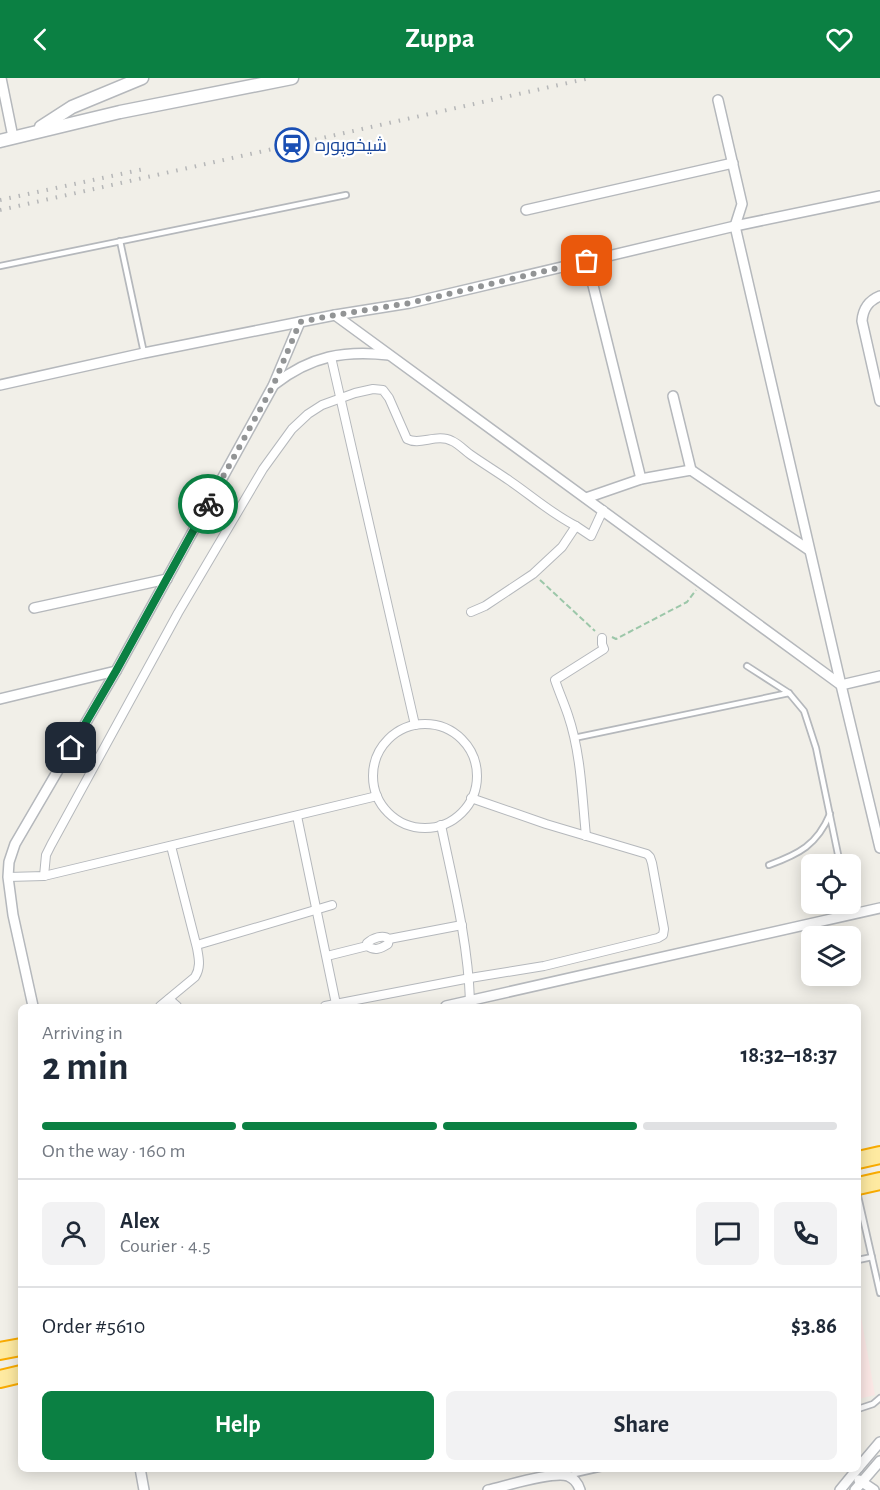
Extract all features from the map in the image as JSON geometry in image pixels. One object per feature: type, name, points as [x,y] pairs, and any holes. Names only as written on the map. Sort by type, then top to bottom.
[{"type":"highway","points":[[861,1159],[880,1155]]},
{"type":"highway","points":[[861,1185],[880,1181]]},
{"type":"highway","points":[[0,1351],[18,1348]]},
{"type":"highway","points":[[0,1379],[18,1375]]},
{"type":"street","points":[[1,78],[14,137]]},
{"type":"street","points":[[33,133],[72,107],[142,78]]},
{"type":"street","points":[[0,141],[120,112],[292,78]]},
{"type":"street","points":[[718,100],[742,204],[735,226],[840,685],[880,848]]},
{"type":"street","points":[[526,210],[733,163]]},
{"type":"street","points":[[0,385],[144,353],[335,315],[410,303],[735,226],[880,196]]},
{"type":"street","points":[[587,261],[641,479]]},
{"type":"street","points":[[880,296],[868,303],[862,321],[880,401]]},
{"type":"street","points":[[335,315],[840,685],[880,676]]},
{"type":"street","points":[[33,1004],[4,878],[15,844],[116,671],[273,386],[300,322]]},
{"type":"street","points":[[273,386],[304,364],[358,353],[391,355]]},
{"type":"street","points":[[331,357],[415,725]]},
{"type":"street","points":[[44,876],[46,855],[51,845],[178,613],[263,469],[292,429],[308,414],[322,405],[355,393],[373,389],[383,390],[389,398],[406,439],[416,441],[438,438],[452,441],[591,537],[603,510]]},
{"type":"street","points":[[673,396],[691,470],[809,550]]},
{"type":"street","points":[[586,498],[641,479],[691,470]]},
{"type":"street","points":[[471,612],[485,606],[533,574],[562,547],[576,526]]},
{"type":"street","points":[[34,608],[167,579]]},
{"type":"street","points":[[586,836],[574,738],[555,680],[604,649],[602,638]]},
{"type":"street","points":[[0,699],[116,671]]},
{"type":"street","points":[[427,724],[450,730],[468,746],[477,768],[477,780],[471,798],[462,812],[441,825],[418,827],[406,824],[386,810],[377,796],[373,777],[378,754],[393,735],[415,725],[427,724]]},
{"type":"street","points":[[4,878],[44,876],[377,796]]},
{"type":"street","points":[[297,816],[336,1004],[544,966],[663,935],[650,857],[644,853],[546,824],[471,798]]},
{"type":"street","points":[[441,825],[462,925],[470,978],[471,1004],[880,908]]},
{"type":"street","points":[[162,1004],[190,982],[199,970],[200,964],[171,846]]},
{"type":"street","points":[[197,945],[332,905]]},
{"type":"street","points":[[327,956],[367,946],[367,942],[377,937],[389,939],[462,925]]},
{"type":"street","points":[[170,999],[175,1004]]},
{"type":"street","points":[[861,1465],[880,1442]]},
{"type":"street","points":[[855,1490],[880,1461]]},
{"type":"street","points":[[141,1472],[144,1490]]},
{"type":"street","points":[[840,1490],[855,1472]]},
{"type":"street","points":[[857,1472],[862,1482],[874,1490]]},
{"type":"street","points":[[488,1490],[554,1475],[567,1476],[576,1481],[580,1490]]},
{"type":"lane","points":[[0,266],[346,195]]},
{"type":"lane","points":[[120,241],[144,353]]},
{"type":"lane","points":[[747,666],[789,693],[804,711],[811,729],[838,854]]},
{"type":"lane","points":[[574,738],[789,693]]},
{"type":"lane","points":[[769,865],[793,855],[813,842],[823,829],[830,814]]},
{"type":"lane","points":[[861,1209],[880,1293]]},
{"type":"lane","points":[[861,1259],[872,1257]]},
{"type":"lane","points":[[861,1408],[873,1404],[880,1398]]},
{"type":"lane","points":[[567,1476],[584,1472]]},
{"type":"path","points":[[533,574],[602,638],[607,636],[616,639],[687,602],[702,583]]},
{"type":"shaded area","points":[[861,1317],[875,1395],[861,1398]]},
{"type":"railway","points":[[0,210],[590,78]]},
{"type":"railway","points":[[0,200],[144,169]]},
{"type":"way so far","points":[[208,504],[273,386],[300,322],[410,303],[587,261]]},
{"type":"place","name":"شیخوپورہ","points":[[292,145]]},
{"type":"route","points":[[71,748],[208,504]]}]
